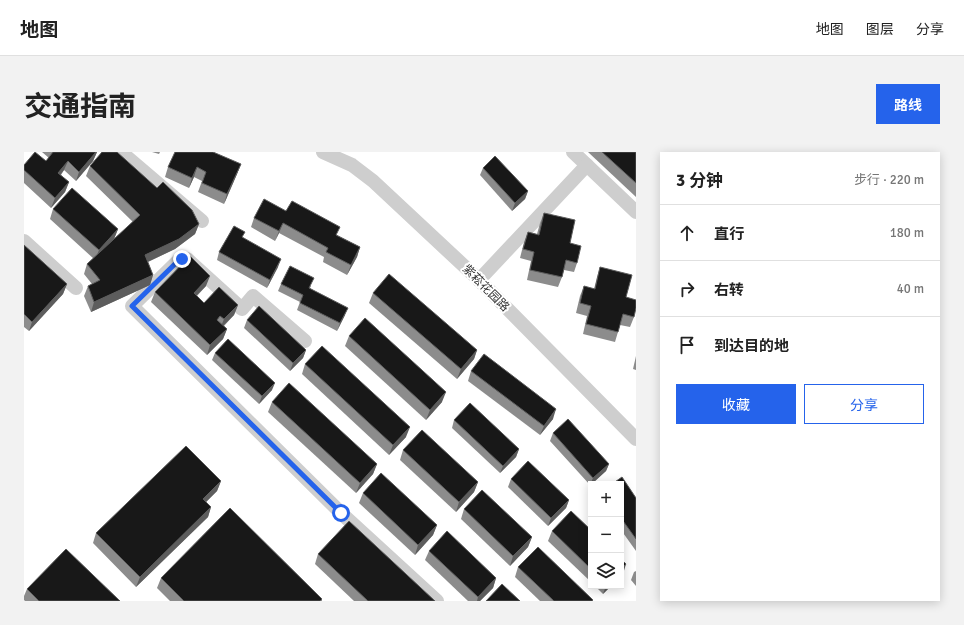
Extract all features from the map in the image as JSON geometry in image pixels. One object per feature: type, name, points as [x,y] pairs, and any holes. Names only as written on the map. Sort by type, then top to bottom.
[{"type":"street","points":[[121,152],[202,221]]},
{"type":"street","name":"紫菘花园路","points":[[323,152],[352,165],[373,180],[479,280],[636,439]]},
{"type":"street","points":[[573,152],[636,212]]},
{"type":"street","points":[[479,280],[586,165]]},
{"type":"street","points":[[24,241],[76,288]]},
{"type":"street","points":[[306,342],[253,296],[242,309],[187,260],[182,259],[178,261],[132,306],[341,513],[437,601]]},
{"type":"building","points":[[35,152],[46,161],[53,152],[96,152],[79,172],[68,161],[58,173],[69,182],[55,198],[24,170],[24,165]]},
{"type":"building","points":[[102,152],[117,152],[157,188],[163,182],[192,210],[199,224],[179,239],[145,255],[153,275],[94,302],[88,286],[100,280],[87,264],[140,215],[90,166]]},
{"type":"building","points":[[175,152],[213,152],[241,164],[227,194],[202,183],[206,172],[197,167],[192,178],[168,167]]},
{"type":"building","points":[[602,152],[636,152],[636,183]]},
{"type":"building","points":[[495,156],[528,191],[515,203],[483,168]]},
{"type":"building","points":[[72,188],[118,229],[99,250],[53,209]]},
{"type":"building","points":[[264,199],[286,211],[292,201],[340,227],[336,235],[360,247],[351,265],[326,252],[328,248],[283,223],[279,231],[254,218]]},
{"type":"building","points":[[544,213],[575,220],[570,243],[581,246],[577,263],[566,260],[562,277],[530,270],[534,252],[523,249],[528,232],[539,235]]},
{"type":"building","points":[[234,226],[245,232],[242,237],[281,259],[270,280],[219,252]]},
{"type":"building","points":[[24,245],[67,284],[32,322],[24,314]]},
{"type":"building","points":[[190,256],[210,276],[194,293],[204,303],[219,287],[238,305],[224,319],[220,316],[217,320],[227,329],[210,345],[155,292]]},
{"type":"building","points":[[290,266],[314,278],[309,288],[348,308],[340,323],[300,303],[303,295],[281,284]]},
{"type":"building","points":[[600,267],[632,275],[626,297],[636,300],[634,317],[623,314],[618,332],[586,324],[591,306],[580,303],[584,286],[595,289]]},
{"type":"building","points":[[389,274],[477,350],[461,369],[373,293]]},
{"type":"building","points":[[259,306],[306,350],[293,363],[247,320]]},
{"type":"building","points":[[365,318],[446,392],[430,410],[349,336]]},
{"type":"building","points":[[228,339],[275,383],[262,396],[215,353]]},
{"type":"building","points":[[322,346],[410,427],[393,445],[305,364]]},
{"type":"building","points":[[484,354],[556,409],[544,426],[471,371]]},
{"type":"building","points":[[289,383],[377,464],[360,483],[272,402]]},
{"type":"building","points":[[470,403],[519,449],[503,466],[454,420]]},
{"type":"building","points":[[568,419],[609,464],[593,478],[553,433]]},
{"type":"building","points":[[422,430],[478,482],[459,502],[403,450]]},
{"type":"building","points":[[186,446],[221,481],[203,499],[211,507],[140,577],[96,533]]},
{"type":"building","points":[[528,461],[569,500],[551,518],[511,479]]},
{"type":"building","points":[[381,473],[437,525],[418,545],[363,493]]},
{"type":"building","points":[[622,477],[636,498],[636,539],[624,522],[624,481],[616,481]]},
{"type":"building","points":[[482,490],[532,537],[513,556],[464,509]]},
{"type":"building","points":[[230,508],[322,599],[320,601],[184,601],[161,578]]},
{"type":"building","points":[[571,511],[588,527],[588,566],[552,531]]},
{"type":"building","points":[[349,521],[435,601],[368,601],[318,554]]},
{"type":"building","points":[[447,531],[496,578],[478,597],[429,551]]},
{"type":"building","points":[[538,547],[593,600],[554,601],[518,567]]},
{"type":"building","points":[[66,549],[120,601],[39,601],[27,589]]},
{"type":"building","points":[[502,584],[520,601],[486,601]]},
{"type":"route","points":[[182,259],[178,261],[132,306],[341,513]]}]
